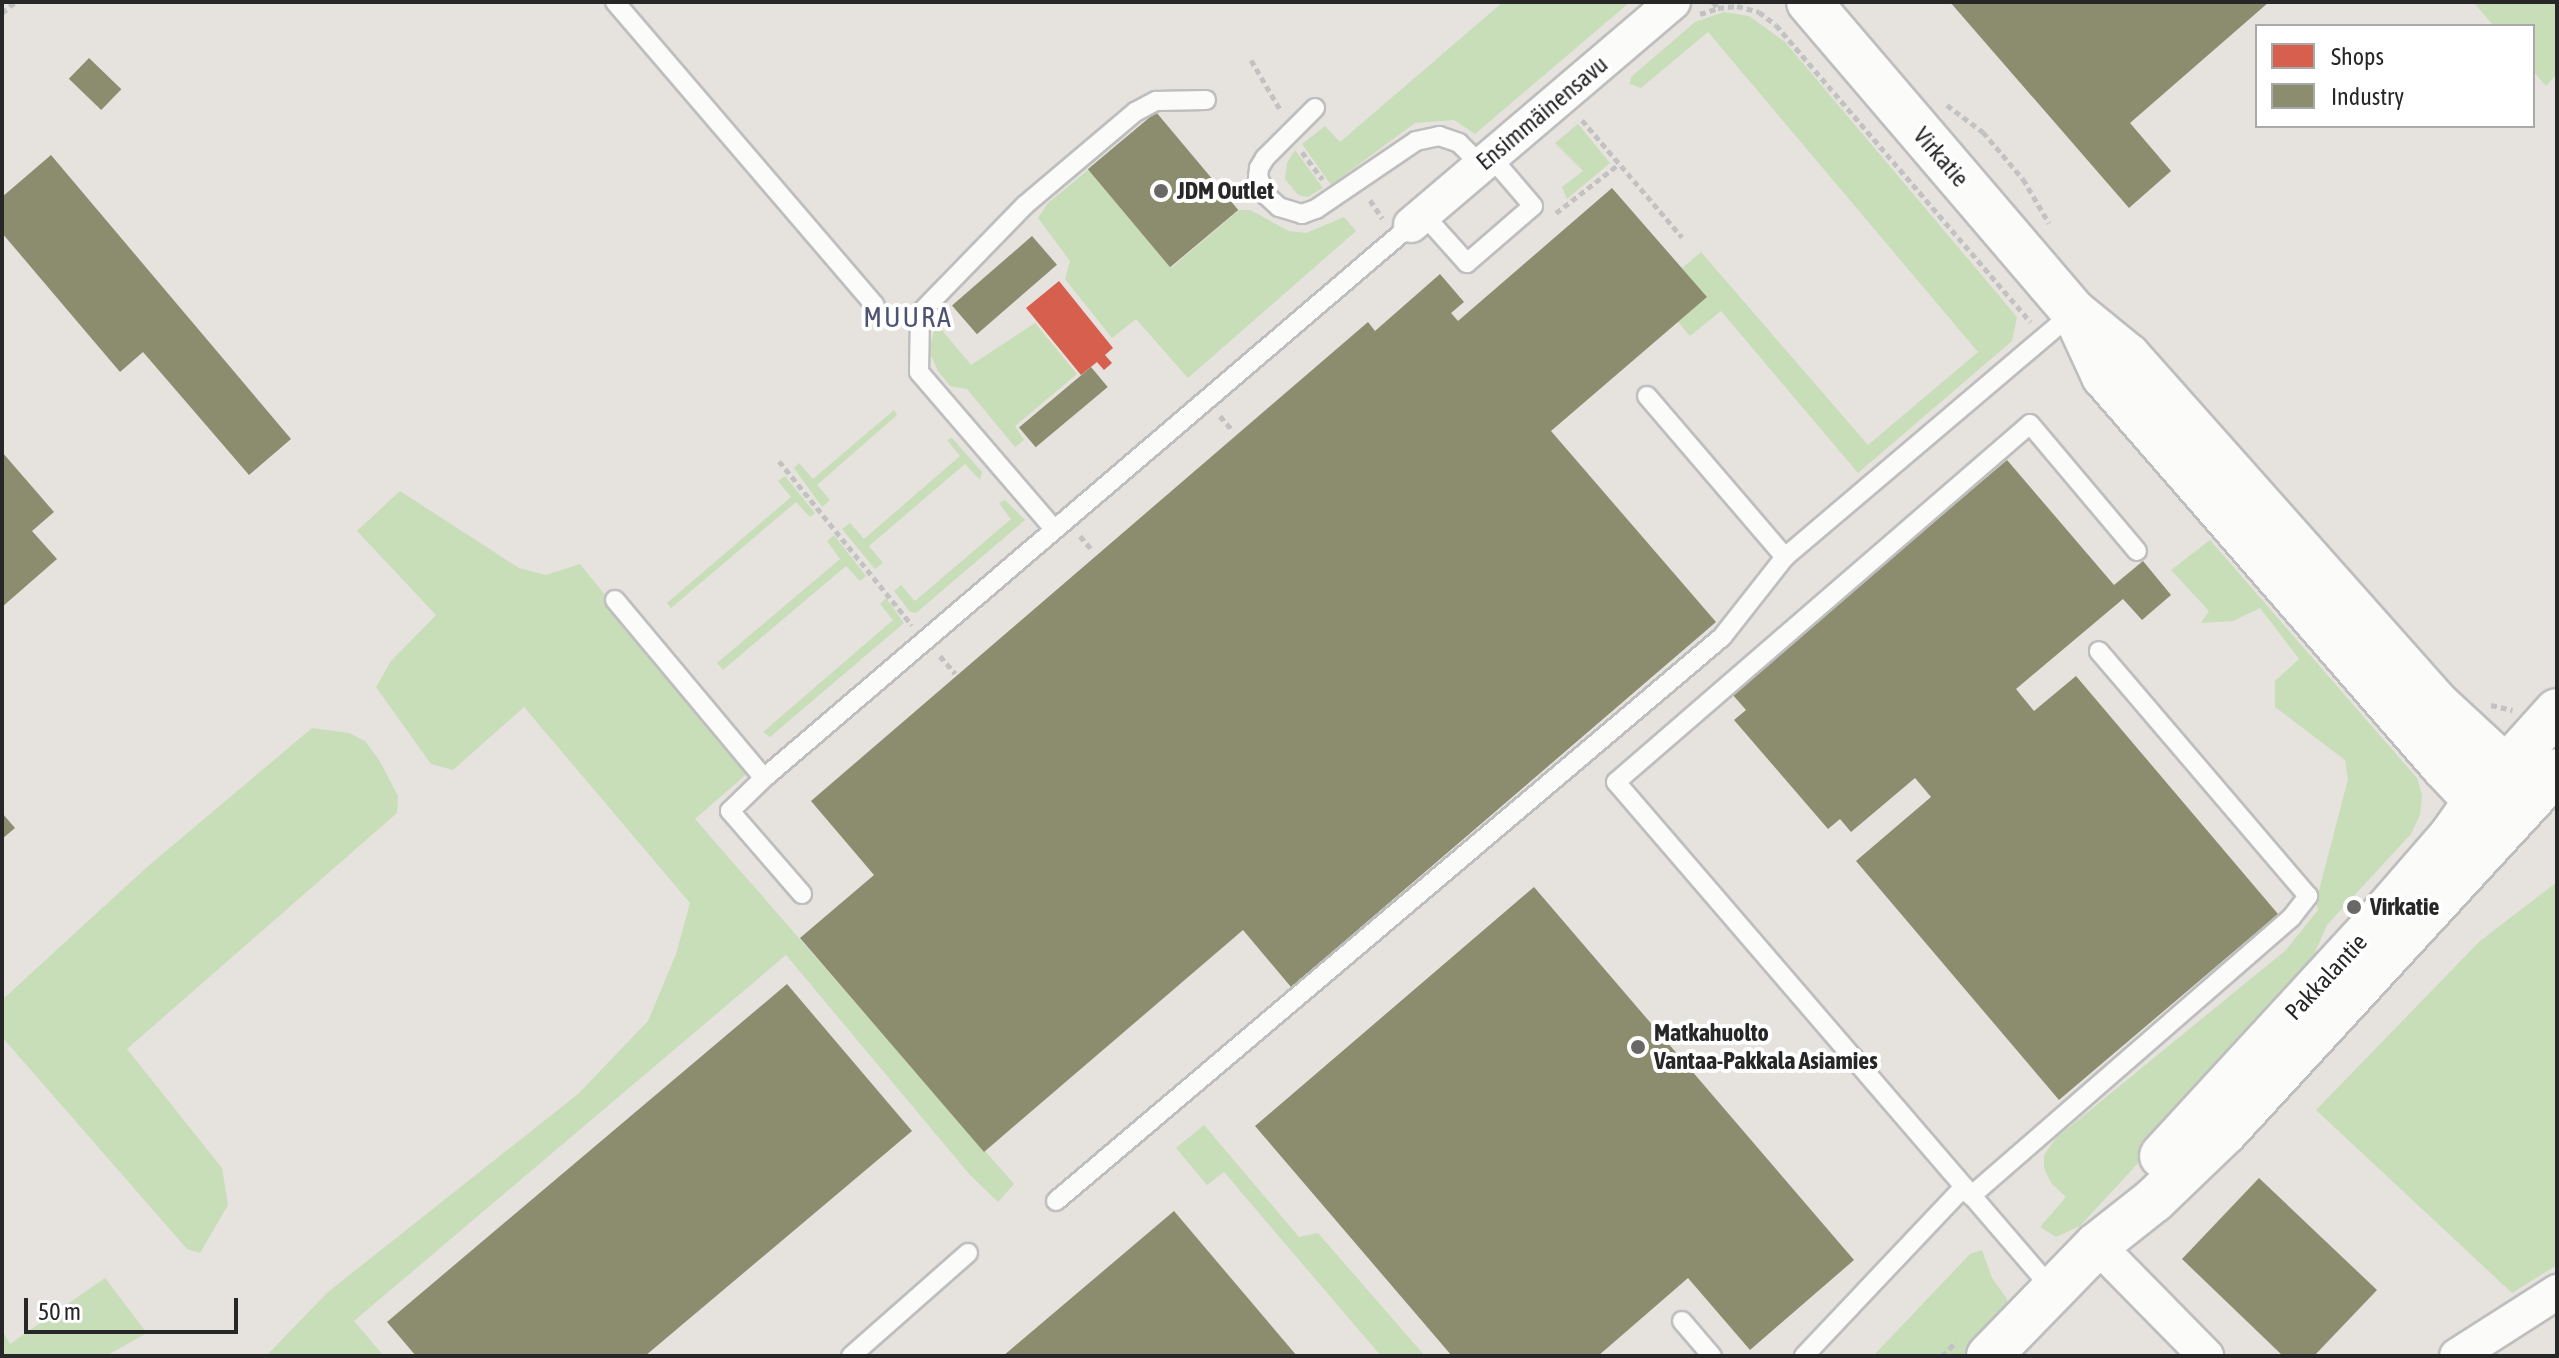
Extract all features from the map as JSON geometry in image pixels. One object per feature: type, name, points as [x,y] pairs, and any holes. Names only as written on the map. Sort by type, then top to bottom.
[{"type":"street","name":"Ensimmäinensavu","points":[[1406,220],[1486,161],[1673,2]]},
{"type":"street","name":"Virkatie","points":[[1809,2],[2074,312],[2128,356],[2434,701],[2506,768],[2525,809]]},
{"type":"street","name":"Virkatie","points":[[2074,312],[2104,376],[2476,801]]},
{"type":"street","name":"Pakkalantie","points":[[2097,1245],[2135,1185],[2375,924],[2452,835],[2476,801],[2557,711]]},
{"type":"street","name":"Pakkalantie","points":[[1989,1356],[2097,1245],[2154,1200],[2225,1132],[2557,771]]},
{"type":"street","points":[[2476,801],[2525,809]]},
{"type":"street","points":[[2097,1245],[2206,1356]]},
{"type":"street","points":[[2457,1356],[2557,1292]]},
{"type":"lane","points":[[615,2],[875,305]]},
{"type":"lane","points":[[1054,529],[919,372],[920,313],[1025,205],[1135,112],[1156,101],[1206,100]]},
{"type":"lane","points":[[802,894],[730,811],[764,778],[1406,220],[1467,263],[1533,206],[1486,161],[1459,143],[1439,136],[1416,141],[1316,209],[1302,214],[1279,207],[1266,195],[1258,177],[1259,168],[1265,158],[1315,108]]},
{"type":"lane","points":[[1056,1201],[1722,637],[1785,557],[2074,312]]},
{"type":"lane","points":[[1647,396],[1785,557]]},
{"type":"lane","points":[[2053,1290],[1616,782],[2030,424],[2137,551]]},
{"type":"lane","points":[[615,600],[764,778]]},
{"type":"lane","points":[[1804,1356],[1967,1192],[2291,918],[2308,896],[2099,651]]},
{"type":"lane","points":[[851,1356],[968,1253]]},
{"type":"lane","points":[[1682,1321],[1712,1356]]},
{"type":"path","points":[[2,13],[15,2]]},
{"type":"path","points":[[1579,117],[1682,237]]},
{"type":"path","points":[[1556,213],[1619,164]]},
{"type":"path","points":[[1368,197],[1406,220]]},
{"type":"path","points":[[779,461],[912,624],[900,634]]},
{"type":"green space","points":[[1503,2],[1630,2],[1475,134],[1454,120],[1415,123],[1331,185],[1302,144],[1325,126],[1340,142]]},
{"type":"green space","points":[[2473,2],[2557,2],[2557,74],[2546,86],[2535,73],[2535,24],[2492,24]]},
{"type":"green space","points":[[1724,12],[1749,16],[1785,42],[2017,317],[2012,341],[1858,473],[1721,311],[1690,336],[1678,322],[1706,297],[1682,268],[1701,252],[1868,445],[1978,352],[1708,32],[1641,88],[1630,84],[1631,77],[1695,22]]},
{"type":"green space","points":[[1578,124],[1610,163],[1567,199],[1562,187],[1583,171],[1555,143]]},
{"type":"green space","points":[[1295,150],[1323,188],[1308,197],[1298,195],[1285,179],[1287,163]]},
{"type":"green space","points":[[1088,170],[1171,268],[1239,210],[1250,210],[1289,231],[1306,233],[1344,217],[1356,231],[1188,378],[1136,319],[1112,338],[1065,279],[1070,261],[1038,218],[1047,204]]},
{"type":"green space","points":[[936,323],[971,365],[1035,323],[1077,374],[1015,426],[1024,440],[1015,447],[967,389],[950,386],[938,371],[929,351]]},
{"type":"green space","points":[[894,410],[897,415],[817,485],[830,500],[822,507],[794,468],[799,463],[813,479]]},
{"type":"green space","points":[[952,438],[982,472],[980,480],[965,464],[869,546],[883,563],[875,569],[842,529],[850,523],[864,539],[960,456],[947,440]]},
{"type":"green space","points":[[785,476],[815,513],[810,517],[796,502],[671,608],[667,603],[791,497],[778,481]]},
{"type":"green space","points":[[400,491],[519,568],[546,575],[580,564],[749,772],[695,819],[1014,1184],[998,1202],[970,1175],[786,955],[354,1321],[384,1356],[266,1356],[328,1292],[578,1094],[648,1021],[676,954],[690,903],[524,707],[453,770],[431,764],[376,687],[391,661],[436,615],[357,531]]},
{"type":"green space","points":[[1005,500],[1025,520],[916,613],[910,612],[894,591],[901,585],[915,601],[1011,519],[999,503]]},
{"type":"green space","points":[[834,535],[866,576],[860,581],[846,566],[723,670],[717,663],[840,559],[827,541]]},
{"type":"green space","points":[[2210,540],[2417,778],[2422,795],[2420,815],[2411,834],[2327,925],[2299,989],[2080,1226],[2056,1237],[2040,1227],[2066,1197],[2051,1183],[2044,1168],[2044,1155],[2056,1138],[2286,950],[2318,910],[2316,902],[2348,779],[2345,760],[2275,707],[2275,681],[2299,659],[2260,608],[2233,621],[2201,623],[2209,611],[2171,570]]},
{"type":"green space","points":[[886,598],[904,623],[770,737],[763,732],[893,620],[880,604]]},
{"type":"green space","points":[[312,728],[349,733],[365,741],[398,796],[397,813],[127,1049],[222,1168],[228,1205],[200,1253],[187,1249],[2,1037],[2,1000],[147,867]]},
{"type":"green space","points":[[2557,882],[2557,1265],[2512,1293],[2316,1110],[2480,941]]},
{"type":"green space","points":[[1204,1125],[1299,1237],[1318,1233],[1425,1356],[1381,1356],[1224,1172],[1207,1185],[1176,1148]]},
{"type":"green space","points":[[1982,1250],[1992,1278],[2007,1299],[2006,1314],[1967,1356],[1873,1356],[1970,1254]]},
{"type":"green space","points":[[105,1278],[147,1333],[106,1356],[2,1356],[2,1330],[10,1344]]},
{"type":"building: Shops","points":[[1059,281],[1113,348],[1105,355],[1112,363],[1104,370],[1097,362],[1081,375],[1026,308]]},
{"type":"building: Industry","points":[[1950,2],[2269,2],[2130,123],[2171,171],[2129,208]]},
{"type":"building: Industry","points":[[89,58],[121,89],[101,110],[69,79]]},
{"type":"building: Industry","points":[[1156,112],[1238,210],[1170,267],[1088,169]]},
{"type":"building: Industry","points":[[51,155],[291,439],[249,475],[143,352],[120,372],[2,233],[2,197]]},
{"type":"building: Industry","points":[[1612,188],[1707,297],[1551,431],[1716,622],[1291,987],[1243,930],[984,1152],[800,938],[874,875],[811,801],[1368,322],[1375,331],[1440,274],[1464,302],[1451,313],[1458,321]]},
{"type":"building: Industry","points":[[1032,236],[1057,265],[977,334],[952,306]]},
{"type":"building: Industry","points":[[1091,367],[1108,387],[1036,447],[1019,427]]},
{"type":"building: Industry","points":[[2,452],[54,512],[32,531],[57,559],[2,607]]},
{"type":"building: Industry","points":[[2007,460],[2114,585],[2143,561],[2171,595],[2142,620],[2123,599],[2016,689],[2034,711],[2076,676],[2278,914],[2059,1100],[1856,861],[1931,797],[1915,778],[1851,832],[1840,819],[1828,829],[1734,720],[1746,710],[1732,694]]},
{"type":"building: Industry","points":[[2,813],[15,828],[2,839]]},
{"type":"building: Industry","points":[[1534,887],[1854,1260],[1750,1350],[1688,1278],[1598,1356],[1452,1356],[1255,1126]]},
{"type":"building: Industry","points":[[787,984],[912,1131],[645,1356],[416,1356],[387,1322]]},
{"type":"building: Industry","points":[[2259,1178],[2377,1290],[2314,1356],[2283,1356],[2182,1259]]},
{"type":"building: Industry","points":[[1174,1211],[1297,1356],[1003,1356]]},
{"type":"place","name":"JDM Outlet","points":[[1161,191]]},
{"type":"place","name":"Virkatie","points":[[2354,907]]},
{"type":"place","name":"Matkahuolto Vantaa-Pakkala Asiamies","points":[[1638,1047]]},
{"type":"district","name":"MUURA","points":[[908,317]]}]
